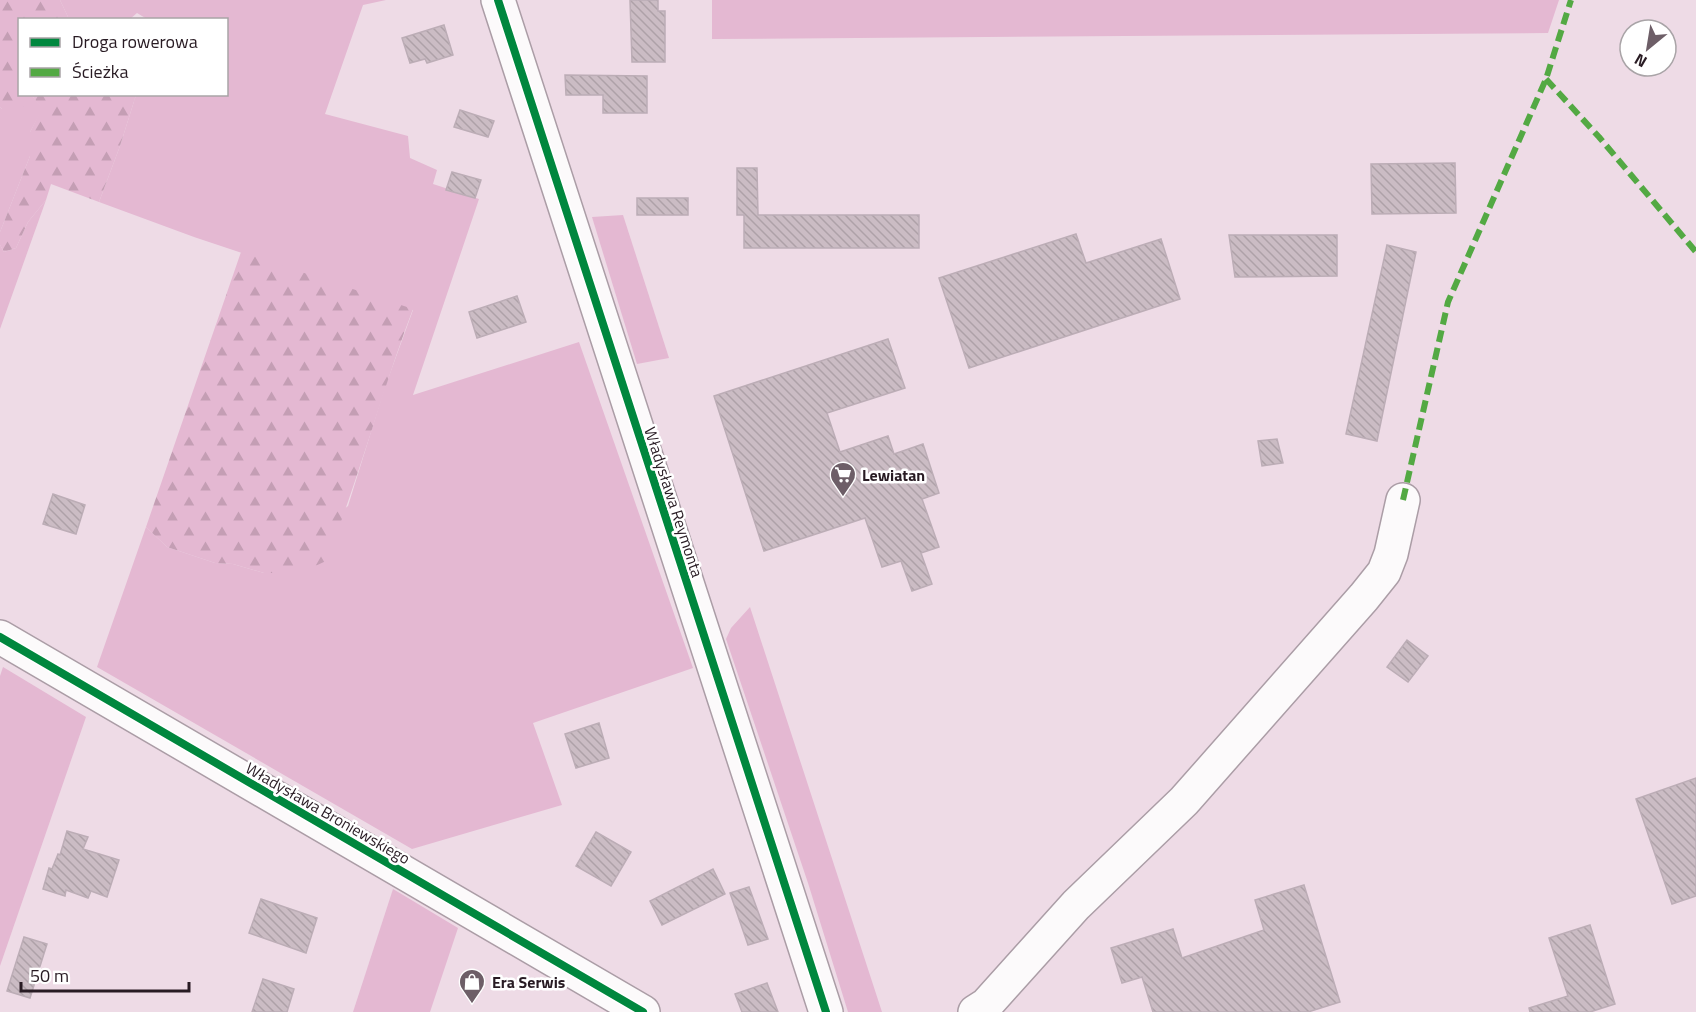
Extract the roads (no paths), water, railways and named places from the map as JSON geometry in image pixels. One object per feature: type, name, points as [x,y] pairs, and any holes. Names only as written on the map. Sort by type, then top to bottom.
[{"type":"street","name":"Władysława Reymonta","points":[[498,0],[826,1012]]},
{"type":"street","points":[[978,1011],[986,1005],[1076,905],[1184,801],[1364,597],[1384,572],[1391,554],[1403,500]]},
{"type":"street","name":"Władysława Broniewskiego","points":[[0,637],[643,1012]]},
{"type":"place","name":"Lewiatan","points":[[843,498]]},
{"type":"place","name":"Era Serwis","points":[[472,1005]]}]
